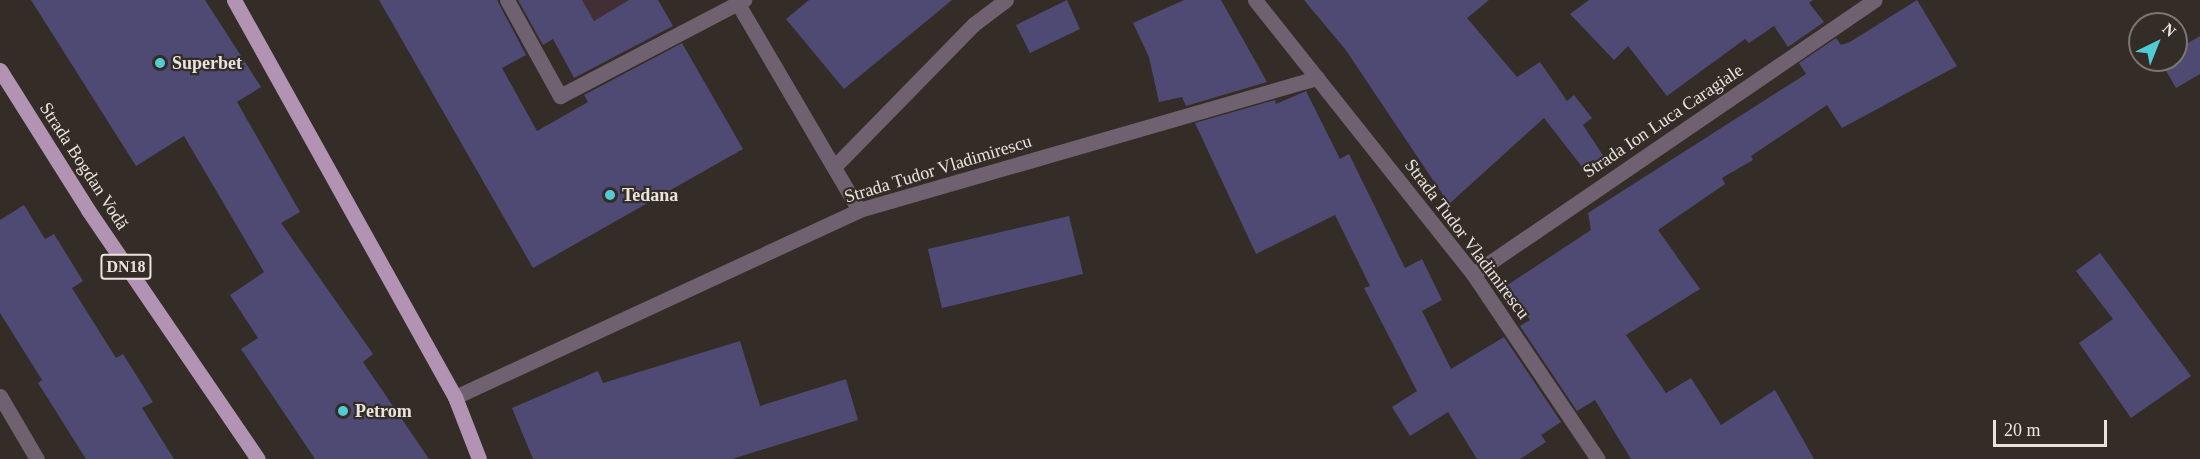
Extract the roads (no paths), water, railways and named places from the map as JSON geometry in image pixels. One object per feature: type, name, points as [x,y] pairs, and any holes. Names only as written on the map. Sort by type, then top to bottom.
[{"type":"main road","points":[[234,0],[455,398],[478,459]]},
{"type":"main road","name":"Strada Bogdan Vodă","points":[[0,70],[88,210],[258,459]]},
{"type":"street","points":[[507,0],[560,96],[741,2],[858,210]]},
{"type":"street","points":[[834,167],[974,24],[1006,0]]},
{"type":"street","name":"Strada Tudor Vladimirescu","points":[[1255,0],[1473,274],[1598,459]]},
{"type":"street","name":"Strada Ion Luca Caragiale","points":[[1473,274],[1874,0]]},
{"type":"street","name":"Strada Tudor Vladimirescu","points":[[455,398],[858,210],[1317,78]]},
{"type":"street","points":[[0,396],[37,459]]},
{"type":"place","name":"Superbet","points":[[160,63]]},
{"type":"place","name":"Tedana","points":[[610,195]]},
{"type":"place","name":"Petrom","points":[[343,411]]}]
